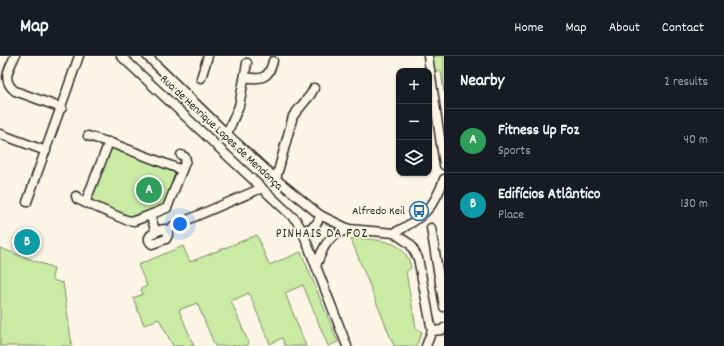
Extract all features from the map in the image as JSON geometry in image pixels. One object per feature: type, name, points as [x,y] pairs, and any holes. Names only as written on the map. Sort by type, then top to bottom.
[{"type":"street","points":[[14,56],[7,74],[12,88],[15,91],[62,108]]},
{"type":"street","points":[[28,202],[79,56]]},
{"type":"street","name":"Rua de Henrique Lopes de Mendonça","points":[[121,56],[296,220],[302,230],[346,345]]},
{"type":"street","name":"Rua de Henrique Lopes de Mendonça","points":[[147,56],[227,134],[276,179],[320,215],[349,229]]},
{"type":"street","points":[[200,78],[208,56]]},
{"type":"street","points":[[428,56],[444,165]]},
{"type":"street","points":[[245,77],[258,80],[262,78],[270,71],[273,61]]},
{"type":"street","points":[[227,134],[240,106],[247,63]]},
{"type":"street","name":"Rua de Henrique Lopes de Mendonça","points":[[276,179],[293,116],[314,88]]},
{"type":"street","points":[[0,134],[46,151]]},
{"type":"street","points":[[88,136],[182,170]]},
{"type":"street","points":[[85,202],[108,142]]},
{"type":"street","points":[[76,196],[77,199],[126,220],[134,221],[168,208],[186,160],[185,157],[181,155]]},
{"type":"street","points":[[394,233],[422,217],[431,206],[441,188],[444,179]]},
{"type":"street","points":[[168,231],[165,229],[150,235],[148,239],[149,242],[152,244],[166,238],[168,231],[173,226],[262,188]]},
{"type":"street","points":[[150,215],[156,232]]},
{"type":"street","points":[[302,230],[309,229],[316,225],[320,215]]},
{"type":"street","points":[[431,228],[444,307]]},
{"type":"street","points":[[316,266],[323,248],[329,239],[349,229],[394,233],[410,244],[418,258],[432,331],[426,346]]},
{"type":"street","points":[[432,331],[442,330],[444,328]]},
{"type":"green space","points":[[432,56],[444,56],[444,92],[441,71],[434,72]]},
{"type":"green space","points":[[110,147],[175,170],[176,173],[163,207],[134,218],[91,200],[90,197]]},
{"type":"green space","points":[[257,235],[269,265],[301,252],[338,342],[328,346],[303,285],[285,293],[306,346],[285,346],[282,338],[270,344],[249,293],[231,301],[249,344],[245,346],[215,346],[197,303],[179,310],[194,346],[173,346],[159,319],[144,325],[133,298],[143,294],[141,289],[147,286],[138,265],[183,246],[190,262]]},
{"type":"green space","points":[[358,238],[391,243],[404,252],[408,259],[411,268],[406,272],[416,328],[422,332],[416,346],[394,346],[351,239]]},
{"type":"green space","points":[[0,248],[54,268],[52,278],[55,281],[63,283],[72,346],[0,346]]},
{"type":"place","name":"Fitness Up Foz","points":[[149,190]]},
{"type":"place","name":"Alfredo Keil","points":[[419,211]]},
{"type":"place","name":"Edifícios Atlântico","points":[[27,242]]},
{"type":"district","name":"PINHAIS DA FOZ","points":[[322,234]]}]
